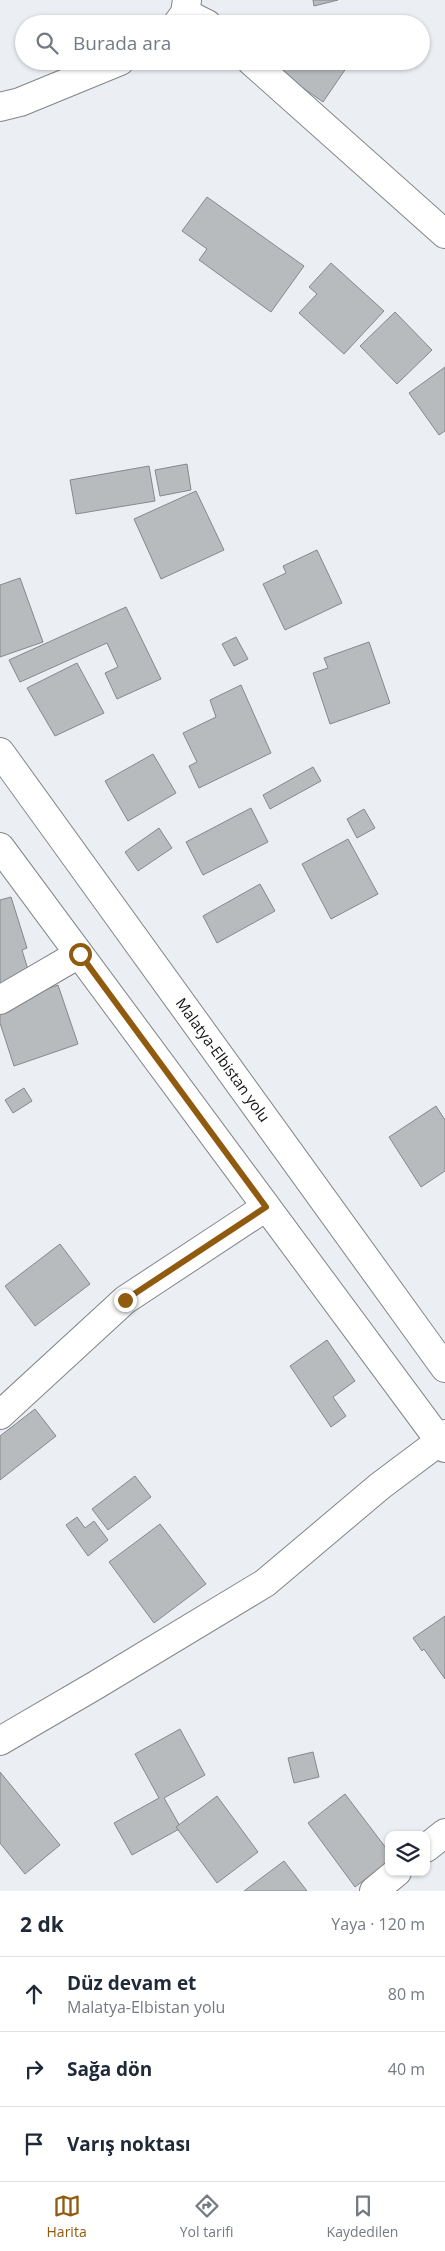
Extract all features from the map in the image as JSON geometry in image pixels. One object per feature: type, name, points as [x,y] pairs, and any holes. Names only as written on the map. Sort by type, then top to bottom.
[{"type":"main road","points":[[0,107],[20,102],[98,70]]},
{"type":"main road","points":[[261,70],[445,234]]},
{"type":"main road","name":"Malatya-Elbistan yolu","points":[[0,752],[445,1368]]},
{"type":"main road","points":[[0,1741],[265,1583],[380,1486],[443,1441],[266,1207],[80,954],[3,858]]},
{"type":"main road","points":[[0,1000],[80,954]]},
{"type":"main road","points":[[0,1416],[125,1300],[266,1207]]},
{"type":"main road","points":[[430,1845],[445,1833]]},
{"type":"main road","points":[[374,1891],[391,1876]]},
{"type":"building","points":[[313,0],[338,0],[314,6]]},
{"type":"building","points":[[277,70],[345,70],[323,102]]},
{"type":"building","points":[[207,197],[304,266],[271,312],[199,260],[207,249],[182,231]]},
{"type":"building","points":[[331,263],[384,311],[344,354],[299,313],[317,294],[309,287]]},
{"type":"building","points":[[395,312],[432,350],[397,384],[360,346]]},
{"type":"building","points":[[445,367],[445,431],[439,435],[409,393]]},
{"type":"building","points":[[187,464],[191,490],[160,496],[155,470]]},
{"type":"building","points":[[149,466],[155,501],[76,514],[70,480]]},
{"type":"building","points":[[196,491],[224,550],[161,579],[134,519]]},
{"type":"building","points":[[317,550],[342,603],[285,630],[263,584],[286,573],[283,566]]},
{"type":"building","points":[[20,578],[43,642],[0,657],[0,585]]},
{"type":"building","points":[[126,607],[161,679],[117,699],[105,673],[118,667],[107,643],[20,682],[9,660]]},
{"type":"building","points":[[236,637],[248,659],[234,666],[222,644]]},
{"type":"building","points":[[369,642],[390,703],[330,724],[313,673],[328,668],[324,658]]},
{"type":"building","points":[[77,663],[104,713],[55,736],[27,688]]},
{"type":"building","points":[[241,685],[271,753],[199,788],[189,766],[197,762],[183,733],[216,717],[210,700]]},
{"type":"building","points":[[153,754],[176,793],[128,821],[105,781]]},
{"type":"building","points":[[313,767],[321,781],[270,809],[263,795]]},
{"type":"building","points":[[251,808],[268,842],[203,875],[186,842]]},
{"type":"building","points":[[364,809],[375,828],[357,838],[347,819]]},
{"type":"building","points":[[159,828],[172,848],[138,871],[125,852]]},
{"type":"building","points":[[348,839],[378,894],[331,919],[302,864]]},
{"type":"building","points":[[260,884],[275,911],[217,943],[203,916]]},
{"type":"building","points":[[11,897],[27,948],[22,950],[34,989],[0,1000],[0,900]]},
{"type":"building","points":[[58,985],[78,1044],[14,1066],[0,1023],[0,1005]]},
{"type":"building","points":[[24,1088],[32,1101],[13,1113],[5,1100]]},
{"type":"building","points":[[436,1106],[445,1120],[445,1171],[421,1187],[389,1137]]},
{"type":"building","points":[[60,1244],[90,1284],[35,1326],[5,1286]]},
{"type":"building","points":[[327,1340],[355,1381],[333,1397],[346,1416],[331,1427],[290,1366]]},
{"type":"building","points":[[35,1409],[56,1436],[0,1480],[0,1436]]},
{"type":"building","points":[[135,1476],[151,1497],[108,1530],[92,1509]]},
{"type":"building","points":[[77,1517],[85,1528],[94,1521],[108,1540],[88,1556],[66,1525]]},
{"type":"building","points":[[160,1524],[206,1584],[154,1623],[109,1562]]},
{"type":"building","points":[[445,1616],[445,1679],[424,1649],[422,1651],[413,1638]]},
{"type":"building","points":[[180,1729],[205,1775],[164,1798],[181,1828],[132,1855],[114,1823],[159,1798],[135,1754]]},
{"type":"building","points":[[313,1752],[319,1777],[294,1783],[288,1758]]},
{"type":"building","points":[[0,1772],[60,1845],[25,1874],[0,1843]]},
{"type":"building","points":[[345,1794],[385,1847],[385,1864],[355,1887],[308,1823]]},
{"type":"building","points":[[217,1796],[258,1852],[217,1883],[176,1827]]},
{"type":"building","points":[[284,1861],[307,1891],[244,1891]]},
{"type":"route","points":[[80,954],[266,1207],[125,1300]]}]
